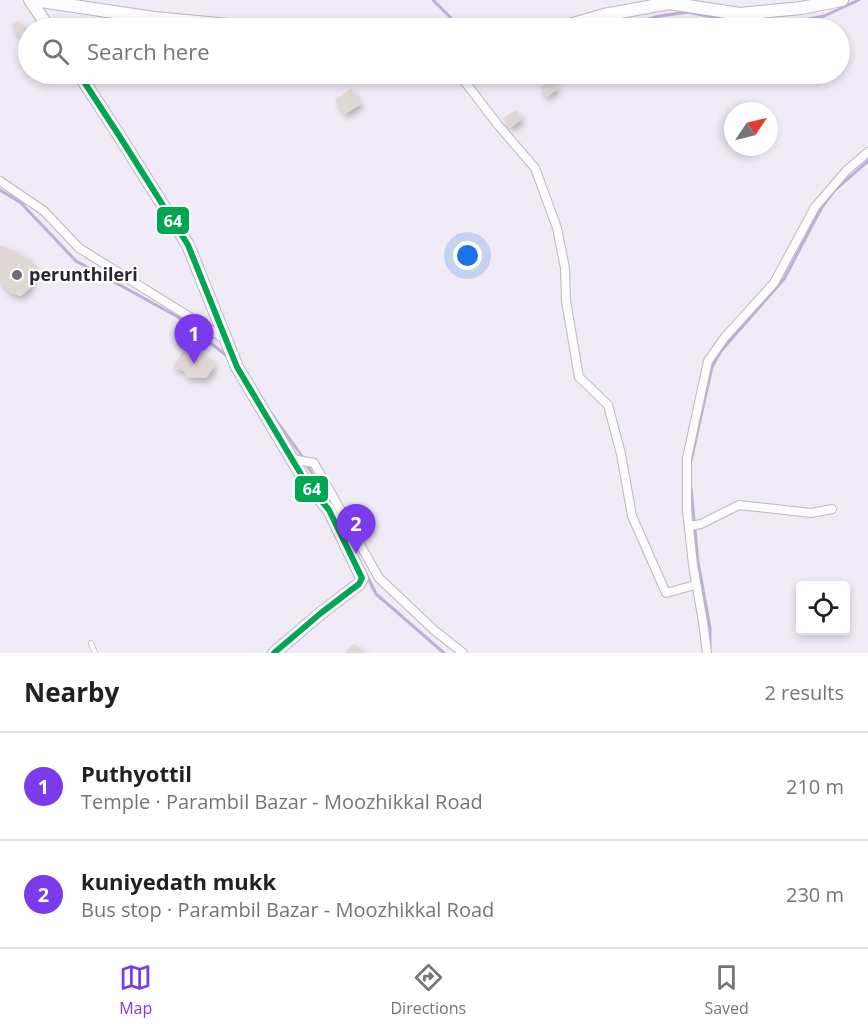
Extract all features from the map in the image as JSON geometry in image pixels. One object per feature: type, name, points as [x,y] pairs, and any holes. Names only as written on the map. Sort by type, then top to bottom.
[{"type":"main road","points":[[32,0],[43,18]]},
{"type":"main road","points":[[32,0],[154,18]]},
{"type":"main road","points":[[594,18],[669,3],[740,14],[801,8],[842,0]]},
{"type":"main road","points":[[86,84],[188,245],[237,367],[305,481],[328,510],[362,578],[359,584],[274,653]]},
{"type":"street","points":[[467,84],[535,168],[557,228],[565,268],[566,301],[579,377],[609,405],[621,454],[632,516],[666,593],[695,585]]},
{"type":"street","points":[[707,650],[695,585],[687,510],[687,458],[708,361],[725,338],[774,283],[815,207],[847,170],[868,152]]},
{"type":"street","points":[[0,181],[44,211],[79,248],[225,339]]},
{"type":"street","points":[[292,459],[314,463],[379,578],[434,630],[463,653]]},
{"type":"street","points":[[690,526],[702,524],[739,505],[811,513],[832,509]]},
{"type":"lane","points":[[91,643],[95,653]]},
{"type":"building","points":[[18,22],[18,33],[11,25]]},
{"type":"building","points":[[544,84],[554,84],[558,89],[547,97],[540,87]]},
{"type":"building","points":[[351,89],[361,104],[345,114],[335,100]]},
{"type":"building","points":[[516,110],[522,119],[510,128],[503,118]]},
{"type":"building","name":"perunthileri","points":[[0,245],[30,260],[35,270],[30,288],[21,296],[11,293],[0,281]]},
{"type":"building","points":[[191,345],[211,360],[214,367],[206,378],[187,377],[184,371],[173,367]]},
{"type":"building","points":[[354,644],[359,647],[366,653],[344,653]]},
{"type":"waterway","points":[[433,0],[451,18]]},
{"type":"waterway","points":[[814,18],[824,16],[859,0]]},
{"type":"waterway","points":[[652,18],[688,12],[716,18]]},
{"type":"waterway","points":[[691,461],[712,367],[721,351],[784,279],[822,207],[834,191],[868,161]]},
{"type":"waterway","points":[[0,190],[21,203],[76,261],[178,317],[227,356]]},
{"type":"waterway","points":[[271,413],[304,459]]},
{"type":"waterway","points":[[307,465],[326,498]]},
{"type":"waterway","points":[[691,488],[698,562],[710,628],[710,645]]},
{"type":"waterway","points":[[367,576],[376,594],[444,653]]},
{"type":"transit line","name":"64","points":[[86,84],[188,245],[237,367],[305,481],[329,510],[362,578],[359,584],[274,653]]},
{"type":"place","name":"perunthileri","points":[[17,275]]},
{"type":"place","name":"Puthyottil","points":[[194,364]]},
{"type":"place","name":"kuniyedath mukk","points":[[356,554]]}]
